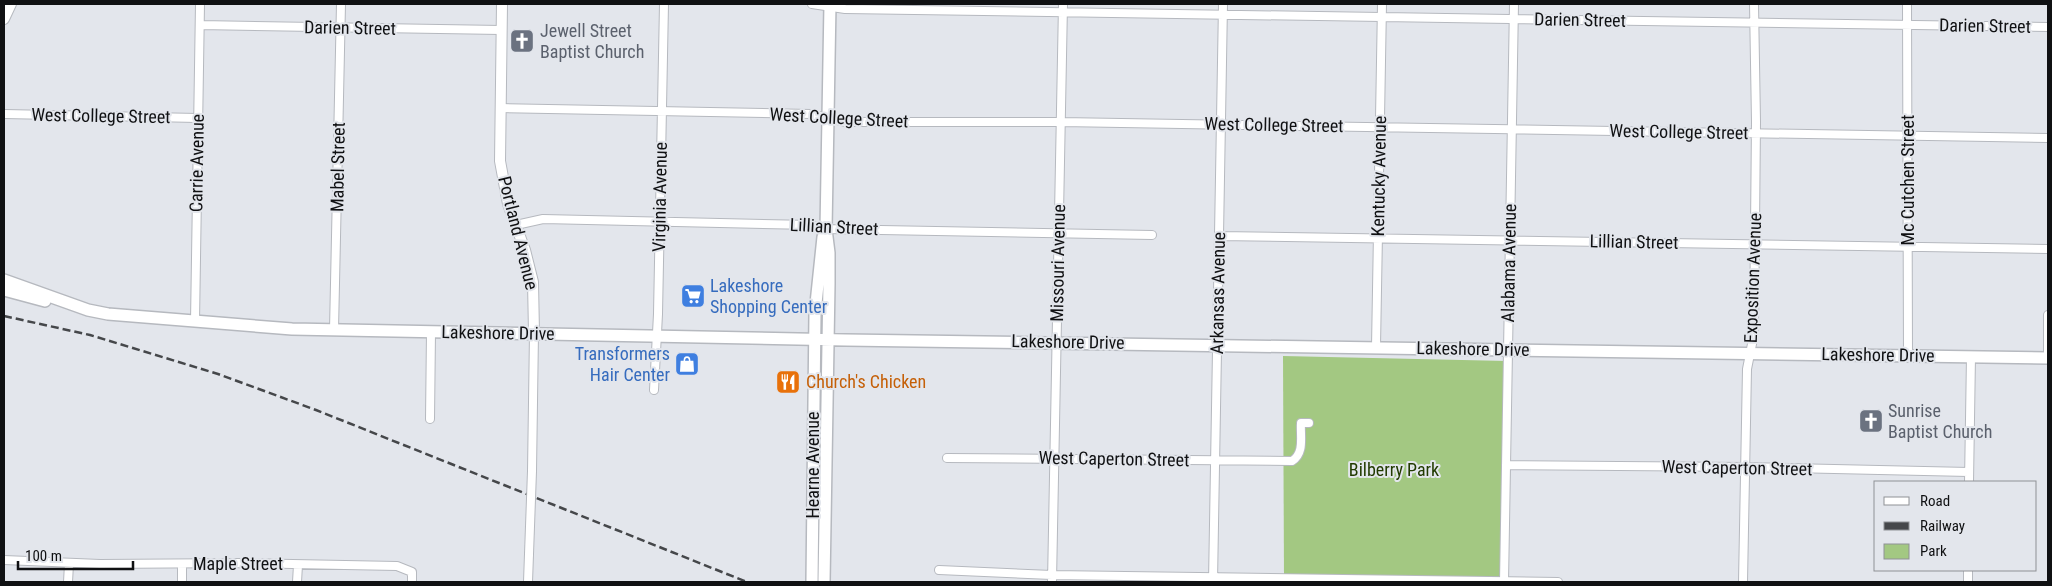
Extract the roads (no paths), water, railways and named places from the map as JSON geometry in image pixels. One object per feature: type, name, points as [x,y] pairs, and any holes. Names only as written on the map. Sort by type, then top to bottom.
[{"type":"main road","name":"Hearne Avenue","points":[[824,582],[829,253],[826,229],[830,5]]},
{"type":"main road","name":"Hearne Avenue","points":[[812,582],[812,447],[815,339],[820,255],[826,229]]},
{"type":"main road","name":"Lakeshore Drive","points":[[4,280],[88,310]]},
{"type":"main road","name":"Lakeshore Drive","points":[[4,290],[108,314],[274,328],[334,330],[2048,358]]},
{"type":"main road","points":[[812,447],[827,448]]},
{"type":"street","points":[[4,19],[11,4]]},
{"type":"street","name":"Carrie Avenue","points":[[194,322],[200,4]]},
{"type":"street","name":"Mabel Street","points":[[334,330],[341,4]]},
{"type":"street","name":"Portland Avenue","points":[[502,4],[500,161],[503,183],[525,250],[533,282],[532,471],[528,582]]},
{"type":"street","name":"Virginia Avenue","points":[[654,390],[660,221],[664,4]]},
{"type":"street","name":"Darien Street","points":[[812,4],[830,5],[845,9],[1063,8],[1223,14],[2048,27]]},
{"type":"street","name":"Arkansas Avenue","points":[[1213,580],[1223,4]]},
{"type":"street","name":"Kentucky Avenue","points":[[1376,347],[1382,4]]},
{"type":"street","name":"Alabama Avenue","points":[[1504,582],[1514,4]]},
{"type":"street","name":"Exposition Avenue","points":[[1742,582],[1747,369],[1754,334],[1756,133],[1754,4]]},
{"type":"street","name":"Mc Cutchen Street","points":[[1907,4],[1908,355]]},
{"type":"street","name":"Missouri Avenue","points":[[1052,579],[1063,8]]},
{"type":"street","name":"Darien Street","points":[[200,25],[501,30]]},
{"type":"street","name":"West College Street","points":[[500,108],[811,114],[845,122],[1061,122],[2048,138]]},
{"type":"street","name":"West College Street","points":[[4,114],[198,118]]},
{"type":"street","name":"Lillian Street","points":[[516,225],[543,219],[812,225],[826,229],[1152,235]]},
{"type":"street","name":"Lillian Street","points":[[1219,236],[2048,249]]},
{"type":"street","points":[[2048,315],[2048,358]]},
{"type":"street","points":[[430,419],[431,332]]},
{"type":"street","points":[[1969,481],[1971,356]]},
{"type":"street","name":"West Caperton Street","points":[[947,458],[1292,462],[1298,457],[1301,450],[1301,423],[1309,423]]},
{"type":"street","name":"West Caperton Street","points":[[1506,465],[1744,467],[1970,472]]},
{"type":"street","name":"Maple Street","points":[[4,560],[69,564],[242,563],[397,566],[412,572],[412,582]]},
{"type":"street","points":[[68,582],[69,564]]},
{"type":"street","points":[[182,564],[182,582]]},
{"type":"street","points":[[298,565],[298,582]]},
{"type":"street","points":[[938,570],[1052,579],[1558,582]]},
{"type":"railway","points":[[4,316],[90,335],[218,374],[316,410],[747,582]]},
{"type":"place","name":"Jewell Street Baptist Church","points":[[522,41]]},
{"type":"place","name":"Lakeshore Shopping Center","points":[[693,296]]},
{"type":"place","name":"Transformers Hair Center","points":[[687,364]]},
{"type":"place","name":"Church's Chicken","points":[[788,382]]},
{"type":"place","name":"Sunrise Baptist Church","points":[[1871,421]]},
{"type":"park label","name":"Bilberry Park","points":[[1394,470]]}]
